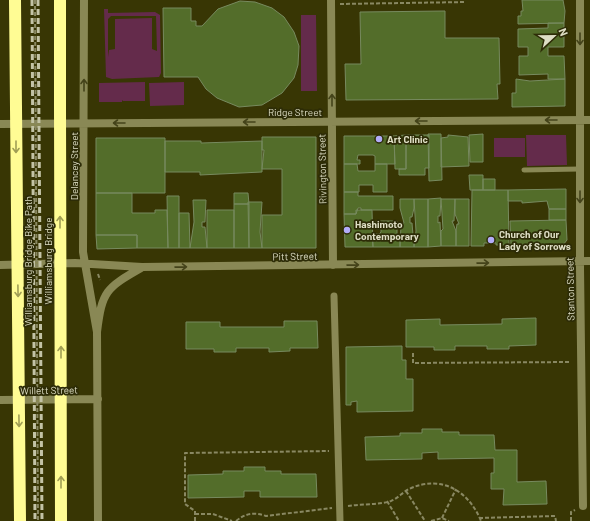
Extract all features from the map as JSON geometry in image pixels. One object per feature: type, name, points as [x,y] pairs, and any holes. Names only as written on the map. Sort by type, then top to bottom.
[{"type":"highway","points":[[15,0],[20,521]]},
{"type":"highway","name":"Williamsburg Bridge","points":[[60,0],[62,521]]},
{"type":"street","name":"Delancey Street","points":[[84,0],[84,264],[97,332]]},
{"type":"street","name":"Rivington Street","points":[[331,0],[333,266]]},
{"type":"street","name":"Stanton Street","points":[[580,0],[580,261],[583,506]]},
{"type":"street","name":"Ridge Street","points":[[0,124],[590,120]]},
{"type":"street","name":"Pitt Street","points":[[0,264],[84,264],[142,268],[590,261]]},
{"type":"street","name":"Delancey Street","points":[[98,521],[97,332],[100,308],[107,292],[117,281],[142,268]]},
{"type":"street","points":[[334,296],[340,521]]},
{"type":"street","name":"Willett Street","points":[[0,400],[98,399]]},
{"type":"lane","points":[[524,170],[580,169]]},
{"type":"path","name":"Williamsburg Bridge Bike Path","points":[[35,0],[38,521]]},
{"type":"path","points":[[340,4],[466,2]]},
{"type":"path","points":[[98,273],[100,280]]},
{"type":"path","points":[[413,353],[413,363],[572,362]]},
{"type":"path","points":[[195,521],[195,511],[185,504],[185,453],[338,451]]},
{"type":"path","points":[[236,521],[242,516],[250,513],[258,513],[266,516],[392,501],[406,491],[432,484],[456,489],[466,496],[481,521]]},
{"type":"path","points":[[442,518],[456,489]]},
{"type":"path","points":[[406,491],[425,521]]},
{"type":"path","points":[[387,501],[399,521]]},
{"type":"path","points":[[195,514],[213,514],[232,521]]},
{"type":"path","points":[[480,518],[555,516],[556,521]]},
{"type":"path","points":[[431,521],[442,518],[448,521]]},
{"type":"shaded area","points":[[104,9],[108,9],[108,13],[155,12],[160,15],[161,73],[159,77],[112,79],[106,77]],"holes":[[[111,16],[156,16],[157,51],[152,49],[152,18],[115,19],[115,49],[109,50],[108,57],[108,19]]]},
{"type":"shaded area","points":[[301,15],[316,15],[317,91],[301,91]]},
{"type":"shaded area","points":[[145,82],[145,101],[122,100],[122,102],[99,102],[99,83]]},
{"type":"shaded area","points":[[184,82],[184,105],[150,106],[149,83]]},
{"type":"shaded area","points":[[526,135],[566,135],[567,165],[527,166]]},
{"type":"shaded area","points":[[494,138],[525,138],[525,157],[494,157]]},
{"type":"building","points":[[522,0],[563,0],[565,11],[564,23],[518,24],[518,16],[521,16],[521,11],[523,11]]},
{"type":"building","points":[[240,1],[255,2],[272,8],[284,17],[294,32],[299,46],[298,65],[294,78],[282,93],[262,105],[239,107],[217,98],[206,89],[198,77],[164,77],[163,8],[191,8],[191,21],[196,21],[196,26],[202,26],[218,9]]},
{"type":"building","points":[[445,11],[445,38],[499,38],[500,84],[497,84],[498,99],[346,100],[345,64],[361,64],[360,12]]},
{"type":"building","points":[[548,23],[564,23],[564,47],[548,47],[548,56],[564,56],[565,79],[548,79],[548,74],[519,75],[519,56],[528,56],[528,47],[518,47],[518,29],[548,28]]},
{"type":"building","points":[[516,79],[530,81],[565,79],[565,106],[512,107],[512,93],[516,93]]},
{"type":"building","points":[[428,134],[441,134],[442,180],[429,181]]},
{"type":"building","points":[[483,134],[483,162],[470,162],[469,135]]},
{"type":"building","points":[[406,135],[406,169],[395,169],[394,136]]},
{"type":"building","points":[[406,135],[429,135],[429,168],[425,168],[425,175],[399,175],[399,169],[406,169]]},
{"type":"building","points":[[448,135],[468,137],[469,166],[441,167],[441,138],[448,137]]},
{"type":"building","points":[[344,136],[394,136],[395,164],[375,164],[375,156],[358,155],[357,160],[360,160],[360,164],[344,164]]},
{"type":"building","points":[[262,137],[316,137],[316,248],[262,248],[262,215],[282,215],[282,169],[262,169],[264,150],[262,150]]},
{"type":"building","points":[[96,138],[165,138],[165,193],[96,193]]},
{"type":"building","points":[[165,141],[201,141],[201,143],[262,141],[262,172],[200,175],[200,172],[165,172]]},
{"type":"building","points":[[344,164],[357,164],[358,171],[375,171],[375,164],[387,164],[387,192],[373,192],[373,185],[359,185],[359,192],[344,192]]},
{"type":"building","points":[[469,175],[483,175],[483,190],[470,190]]},
{"type":"building","points":[[483,179],[495,179],[495,190],[483,190]]},
{"type":"building","points":[[566,189],[566,209],[549,209],[547,201],[522,203],[522,201],[508,201],[508,190]]},
{"type":"building","points":[[472,190],[508,190],[509,245],[484,243],[484,246],[471,246]]},
{"type":"building","points":[[344,192],[358,192],[358,196],[393,196],[393,210],[361,210],[361,208],[358,208],[356,214],[344,214]]},
{"type":"building","points":[[96,193],[132,193],[132,213],[155,213],[155,210],[167,210],[168,248],[137,248],[137,235],[96,235]]},
{"type":"building","points":[[234,193],[248,193],[249,204],[234,204]]},
{"type":"building","points":[[167,196],[179,196],[179,248],[168,248]]},
{"type":"building","points":[[441,198],[438,223],[440,222],[441,246],[428,247],[428,199]]},
{"type":"building","points":[[400,199],[414,199],[414,208],[412,217],[410,217],[410,223],[412,223],[414,247],[400,247],[401,225],[404,223],[400,208]]},
{"type":"building","points":[[414,199],[428,199],[428,247],[414,247],[416,231]]},
{"type":"building","points":[[441,199],[455,199],[454,221],[452,221],[456,231],[456,246],[441,246],[441,231],[443,229]]},
{"type":"building","points":[[455,199],[469,199],[469,246],[456,246],[456,231],[457,224],[459,224],[455,214]]},
{"type":"building","points":[[193,200],[206,200],[205,222],[202,222],[202,227],[205,227],[207,248],[190,248],[194,222]]},
{"type":"building","points":[[248,202],[262,202],[260,232],[262,248],[249,248]]},
{"type":"building","points":[[234,204],[249,204],[249,248],[234,248]]},
{"type":"building","points":[[549,209],[566,209],[566,220],[549,220]]},
{"type":"building","points":[[207,210],[234,210],[234,248],[207,248]]},
{"type":"building","points":[[356,210],[372,210],[373,247],[345,247],[344,214],[356,214]]},
{"type":"building","points":[[179,213],[189,213],[190,248],[179,248]]},
{"type":"building","points":[[566,220],[567,240],[563,245],[511,245],[510,221]]},
{"type":"building","points":[[376,221],[397,221],[397,236],[400,236],[400,247],[373,247],[372,234],[379,234],[381,232],[381,229],[376,229]]},
{"type":"building","points":[[96,235],[137,235],[137,248],[97,249]]},
{"type":"building","points":[[536,318],[536,345],[509,346],[509,349],[487,349],[487,346],[455,346],[455,350],[434,350],[434,347],[406,347],[406,320],[440,319],[440,325],[502,324],[502,319]]},
{"type":"building","points":[[284,321],[317,321],[318,348],[290,348],[290,351],[269,352],[269,348],[236,348],[236,352],[214,352],[214,349],[186,349],[186,322],[220,322],[220,327],[284,327]]},
{"type":"building","points":[[402,346],[402,360],[406,360],[406,379],[413,379],[413,411],[357,412],[357,401],[351,402],[351,405],[346,405],[346,347]]},
{"type":"building","points":[[422,429],[442,429],[442,432],[459,432],[459,435],[494,435],[495,450],[517,450],[517,482],[546,481],[547,504],[503,505],[504,489],[491,489],[491,473],[494,473],[494,458],[438,459],[438,452],[422,453],[422,459],[366,460],[365,437],[400,436],[400,433],[422,433]]},
{"type":"building","points":[[244,467],[265,467],[265,471],[281,471],[281,474],[316,474],[317,497],[260,497],[260,491],[244,491],[244,497],[188,498],[188,475],[223,474],[223,471],[244,471]]},
{"type":"railway","points":[[32,0],[35,521]]},
{"type":"railway","points":[[38,0],[42,521]]},
{"type":"place","name":"Art Clinic","points":[[379,139]]},
{"type":"place","name":"Hashimoto Contemporary","points":[[347,230]]},
{"type":"place","name":"Church of Our Lady of Sorrows","points":[[491,240]]}]
